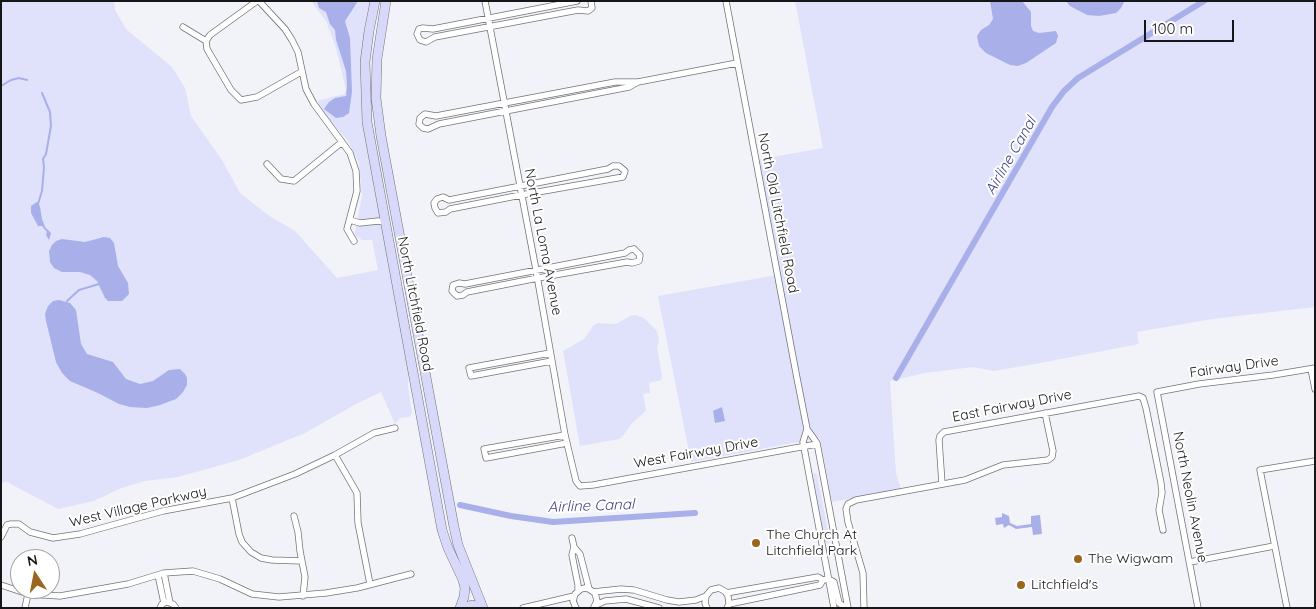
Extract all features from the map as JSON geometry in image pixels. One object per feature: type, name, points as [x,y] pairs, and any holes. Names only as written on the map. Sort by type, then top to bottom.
[{"type":"main road","name":"North Litchfield Road","points":[[375,1],[365,62],[366,110],[442,530],[463,580],[464,597],[462,608]]},
{"type":"main road","name":"North Litchfield Road","points":[[386,1],[377,59],[376,93],[379,125],[454,527],[458,545],[482,608]]},
{"type":"main road","points":[[462,608],[472,605],[482,608]]},
{"type":"street","points":[[301,72],[257,97],[241,100],[226,82],[207,49],[206,41],[210,36],[258,1],[285,29],[298,52],[306,89],[314,104],[350,152],[356,171],[358,191],[347,229],[354,241]]},
{"type":"street","name":"North La Loma Avenue","points":[[485,1],[538,278],[565,435],[574,477],[580,486]]},
{"type":"street","points":[[576,1],[446,27],[423,28],[419,29],[418,34],[420,40],[426,42],[435,37],[544,16],[578,10],[588,11],[592,8],[591,1]]},
{"type":"street","name":"North Old Litchfield Road","points":[[726,1],[807,429],[817,444],[847,608]]},
{"type":"street","points":[[542,8],[544,16]]},
{"type":"street","points":[[183,27],[206,41]]},
{"type":"street","points":[[446,27],[448,35]]},
{"type":"street","points":[[638,82],[629,87],[462,119],[439,124],[428,129],[423,128],[419,124],[420,118],[425,114],[436,116],[615,82],[638,82],[737,63]]},
{"type":"street","points":[[566,91],[567,99]]},
{"type":"street","points":[[461,111],[462,119]]},
{"type":"street","points":[[267,164],[282,179],[294,180],[342,142]]},
{"type":"street","points":[[613,166],[619,166],[625,171],[623,177],[616,179],[610,178],[438,213],[434,208],[434,203],[437,199],[443,197],[449,200],[573,176],[608,169],[613,166]]},
{"type":"street","points":[[573,176],[575,185]]},
{"type":"street","points":[[475,195],[478,204]]},
{"type":"street","points":[[350,220],[360,223],[385,222]]},
{"type":"street","points":[[634,249],[640,255],[639,261],[632,263],[627,262],[591,268],[467,292],[457,296],[452,291],[453,285],[456,284],[465,284],[590,260],[626,253],[634,249]]},
{"type":"street","points":[[590,260],[591,268]]},
{"type":"street","points":[[491,279],[493,287]]},
{"type":"street","points":[[550,353],[469,368],[471,376],[552,361]]},
{"type":"street","points":[[508,360],[510,369]]},
{"type":"street","points":[[1313,368],[1315,389]]},
{"type":"street","name":"Fairway Drive","points":[[1157,392],[1199,384],[1313,368]]},
{"type":"street","name":"North Neolin Avenue","points":[[1157,392],[1198,608]]},
{"type":"street","name":"East Fairway Drive","points":[[942,484],[939,440],[943,433],[1137,396],[1143,398],[1146,408],[1157,464],[1162,493],[1159,510],[1163,530]]},
{"type":"street","points":[[864,608],[863,573],[849,528],[846,513],[847,506],[853,501],[969,479],[1003,465],[1050,459],[1053,455],[1053,449],[1046,413]]},
{"type":"street","name":"West Village Parkway","points":[[1,537],[6,525],[11,524],[19,524],[30,532],[53,538],[80,534],[163,511],[232,498],[336,456],[374,433],[395,428]]},
{"type":"street","name":"North Old Litchfield Road","points":[[807,429],[803,442],[826,579],[834,608]]},
{"type":"street","points":[[565,435],[484,450],[486,458],[567,443]]},
{"type":"street","points":[[524,442],[526,450]]},
{"type":"street","name":"West Fairway Drive","points":[[580,486],[817,444]]},
{"type":"street","points":[[336,456],[357,494],[358,523],[370,584]]},
{"type":"street","points":[[1287,608],[1260,470],[1315,461]]},
{"type":"street","points":[[232,498],[239,534],[245,546],[251,552],[261,558],[272,560],[302,561]]},
{"type":"street","points":[[294,516],[305,577],[303,596]]},
{"type":"street","points":[[572,538],[576,593],[574,602],[576,608]]},
{"type":"street","points":[[1190,562],[1274,546]]},
{"type":"street","points":[[574,547],[580,554],[591,590],[596,597],[595,606]]},
{"type":"street","points":[[60,595],[128,584],[161,574],[193,571],[220,579],[252,594],[270,597],[303,596],[350,589],[411,574]]},
{"type":"street","points":[[161,574],[165,605],[176,608]]},
{"type":"street","points":[[726,593],[818,577],[834,582],[839,603],[847,608]]},
{"type":"street","points":[[522,608],[576,593],[581,589],[634,590],[679,602],[696,600],[706,596],[714,588],[723,590],[726,593],[729,600],[728,606],[820,584],[826,579]]},
{"type":"street","points":[[706,596],[705,603],[707,608]]},
{"type":"street","points":[[595,606],[605,601],[626,598],[659,608]]},
{"type":"shaded area","points":[[1,1],[114,1],[115,10],[126,29],[172,67],[185,88],[191,116],[222,160],[240,193],[268,215],[295,231],[337,278],[378,270],[372,240],[362,240],[355,235],[362,196],[359,163],[348,141],[323,112],[317,101],[344,94],[346,90],[335,45],[326,21],[311,1],[371,1],[361,78],[409,362],[408,386],[412,413],[409,417],[400,418],[395,424],[381,392],[305,433],[239,460],[178,477],[145,481],[119,489],[94,501],[58,509],[7,482],[1,483]]},
{"type":"shaded area","points":[[795,1],[1315,1],[1315,307],[1212,319],[1137,332],[1139,344],[1035,364],[994,371],[973,367],[925,373],[890,381],[896,473],[901,489],[832,502],[820,438],[691,462],[658,296],[777,275],[756,160],[823,148]]},
{"type":"shaded area","points":[[635,315],[644,318],[657,331],[661,380],[649,383],[650,393],[643,394],[646,411],[632,423],[622,437],[580,446],[563,351],[584,339],[594,325],[598,323],[616,324]]},
{"type":"shaded area","points":[[817,474],[830,541],[828,543],[825,542],[813,475]]},
{"type":"water","points":[[317,1],[358,1],[345,21],[350,38],[352,92],[349,113],[343,117],[336,118],[324,109],[335,98],[346,96],[347,85],[346,71],[336,40],[335,30],[330,24],[326,12],[319,8]]},
{"type":"water","points":[[990,1],[1022,1],[1031,12],[1033,31],[1039,33],[1056,31],[1058,36],[1056,43],[1026,63],[1018,66],[1010,65],[986,53],[979,46],[977,36],[993,19]]},
{"type":"water","points":[[1066,1],[1124,2],[1116,13],[1099,16],[1087,15],[1070,6]]},
{"type":"water","points":[[37,202],[45,227],[51,233],[49,240],[46,235],[47,232],[42,226],[38,226],[31,213],[31,206]]},
{"type":"water","points":[[104,237],[110,238],[114,243],[118,266],[128,283],[129,294],[122,301],[108,301],[97,281],[90,275],[80,272],[62,272],[54,268],[50,262],[49,251],[56,241],[62,239],[85,242]]},
{"type":"water","points":[[59,300],[70,303],[76,310],[81,344],[87,354],[113,362],[126,379],[140,384],[153,381],[169,370],[180,369],[187,378],[187,385],[183,392],[176,399],[160,405],[147,408],[130,407],[119,404],[70,381],[62,373],[56,362],[45,314],[48,306],[53,301]]},
{"type":"water","points":[[722,407],[725,421],[715,423],[713,411]]},
{"type":"water","points":[[1002,513],[1009,516],[1010,523],[1017,526],[1031,524],[1031,516],[1040,515],[1042,534],[1033,535],[1032,527],[1016,529],[1009,525],[1004,528],[1003,524],[996,525],[995,518],[1002,517]]},
{"type":"waterway","name":"Airline Canal","points":[[896,378],[1052,107],[1064,91],[1078,78],[1204,1]]},
{"type":"waterway","points":[[1,86],[19,78],[27,80]]},
{"type":"waterway","points":[[38,204],[42,191],[43,159],[46,154],[51,126],[50,112],[42,93]]},
{"type":"waterway","points":[[67,301],[79,290],[99,284]]},
{"type":"waterway","name":"Airline Canal","points":[[460,505],[511,516],[553,522],[695,513]]},
{"type":"place","name":"The Church At Litchfield Park","points":[[756,543]]},
{"type":"place","name":"The Wigwam","points":[[1078,559]]},
{"type":"place","name":"Litchfield's","points":[[1021,585]]}]
